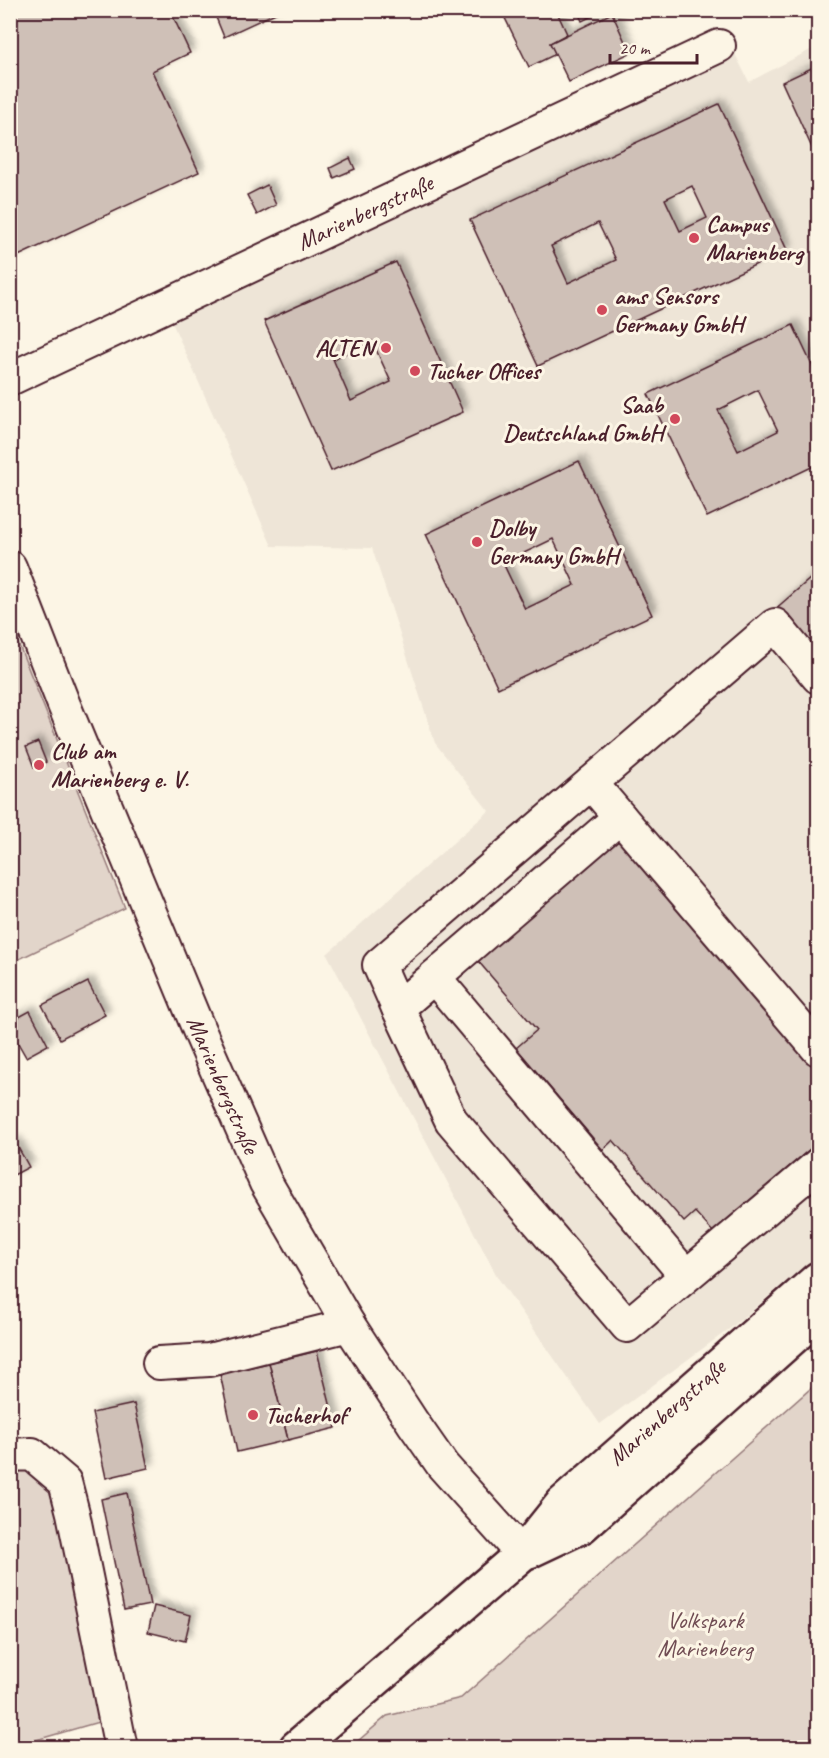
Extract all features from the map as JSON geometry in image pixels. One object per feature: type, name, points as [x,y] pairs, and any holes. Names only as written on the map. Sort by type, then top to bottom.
[{"type":"main road","name":"Marienbergstraße","points":[[296,1748],[522,1554],[562,1504],[819,1279]]},
{"type":"main road","name":"Marienbergstraße","points":[[522,1554],[582,1526],[819,1315]]},
{"type":"street","name":"Marienbergstraße","points":[[10,379],[719,46]]},
{"type":"street","name":"Marienbergstraße","points":[[10,567],[199,1030],[266,1183],[380,1375],[443,1467],[522,1554]]},
{"type":"street","points":[[819,677],[775,625],[379,965],[451,1120],[627,1326],[819,1165]]},
{"type":"street","points":[[591,783],[819,1049]]},
{"type":"street","points":[[398,1008],[620,817]]},
{"type":"street","points":[[434,977],[686,1276]]},
{"type":"street","points":[[159,1363],[209,1360],[349,1325]]},
{"type":"street","points":[[10,1455],[32,1454],[65,1482],[121,1748]]},
{"type":"shaded area","points":[[818,46],[818,1254],[732,1327],[600,1424],[498,1278],[327,954],[489,811],[435,743],[372,548],[272,546],[170,318],[732,48],[749,82]]},
{"type":"green space","name":"Club am Marienberg e. V.","points":[[10,623],[125,908],[11,963],[10,963]]},
{"type":"green space","name":"Volkspark Marienberg","points":[[818,1382],[818,1747],[351,1747],[387,1716],[461,1698]]},
{"type":"green space","points":[[11,1468],[53,1470],[109,1719],[11,1748]]},
{"type":"building","points":[[10,10],[170,10],[190,53],[152,71],[199,172],[14,258],[10,251]]},
{"type":"building","points":[[213,10],[282,10],[224,37]]},
{"type":"building","points":[[511,10],[556,10],[567,34],[550,43],[556,54],[529,67],[503,14]]},
{"type":"building","points":[[577,10],[603,10],[603,11],[582,21]]},
{"type":"building","points":[[612,13],[630,53],[569,82],[550,43]]},
{"type":"building","points":[[818,65],[818,161],[782,82]]},
{"type":"building","name":"Campus Marienberg","points":[[719,104],[787,250],[538,366],[470,220]],"holes":[[[692,186],[707,218],[680,231],[665,199]],[[598,223],[616,260],[568,283],[551,246]]]},
{"type":"building","points":[[350,158],[355,169],[334,178],[330,168]]},
{"type":"building","points":[[267,185],[276,205],[257,215],[247,195]]},
{"type":"building","name":"Tucher Offices","points":[[396,262],[463,412],[331,471],[264,321]],"holes":[[[372,341],[391,382],[351,401],[333,359]]]},
{"type":"building","points":[[793,325],[818,378],[818,464],[707,517],[648,394]],"holes":[[[758,390],[778,431],[738,451],[718,410]]]},
{"type":"building","points":[[579,461],[652,615],[498,688],[426,534]],"holes":[[[553,539],[575,585],[525,609],[503,563]]]},
{"type":"building","points":[[818,572],[818,663],[774,610]]},
{"type":"building","points":[[38,742],[46,762],[34,767],[26,747]]},
{"type":"building","points":[[614,832],[818,1071],[818,1109],[813,1114],[818,1121],[818,1142],[713,1232],[695,1212],[684,1222],[613,1140],[603,1150],[516,1048],[537,1030],[472,954]]},
{"type":"building","points":[[88,982],[105,1015],[60,1039],[42,1005]]},
{"type":"building","points":[[30,1011],[48,1045],[26,1057],[10,1029],[10,1022]]},
{"type":"building","points":[[15,1142],[29,1167],[10,1177],[10,1145]]},
{"type":"building","points":[[317,1351],[336,1428],[288,1440],[269,1363]]},
{"type":"building","points":[[269,1363],[288,1440],[237,1452],[220,1374]]},
{"type":"building","points":[[134,1404],[148,1468],[106,1478],[92,1413]]},
{"type":"building","points":[[127,1493],[150,1605],[124,1610],[101,1499]]},
{"type":"building","points":[[154,1606],[191,1615],[185,1641],[148,1632]]},
{"type":"place","name":"Campus Marienberg","points":[[694,238]]},
{"type":"place","name":"ams Sensors Germany GmbH","points":[[602,310]]},
{"type":"place","name":"ALTEN","points":[[386,348]]},
{"type":"place","name":"Tucher Offices","points":[[415,371]]},
{"type":"place","name":"Saab Deutschland GmbH","points":[[675,419]]},
{"type":"place","name":"Dolby Germany GmbH","points":[[477,542]]},
{"type":"place","name":"Club am Marienberg e. V.","points":[[39,765]]},
{"type":"place","name":"Tucherhof","points":[[253,1415]]}]
